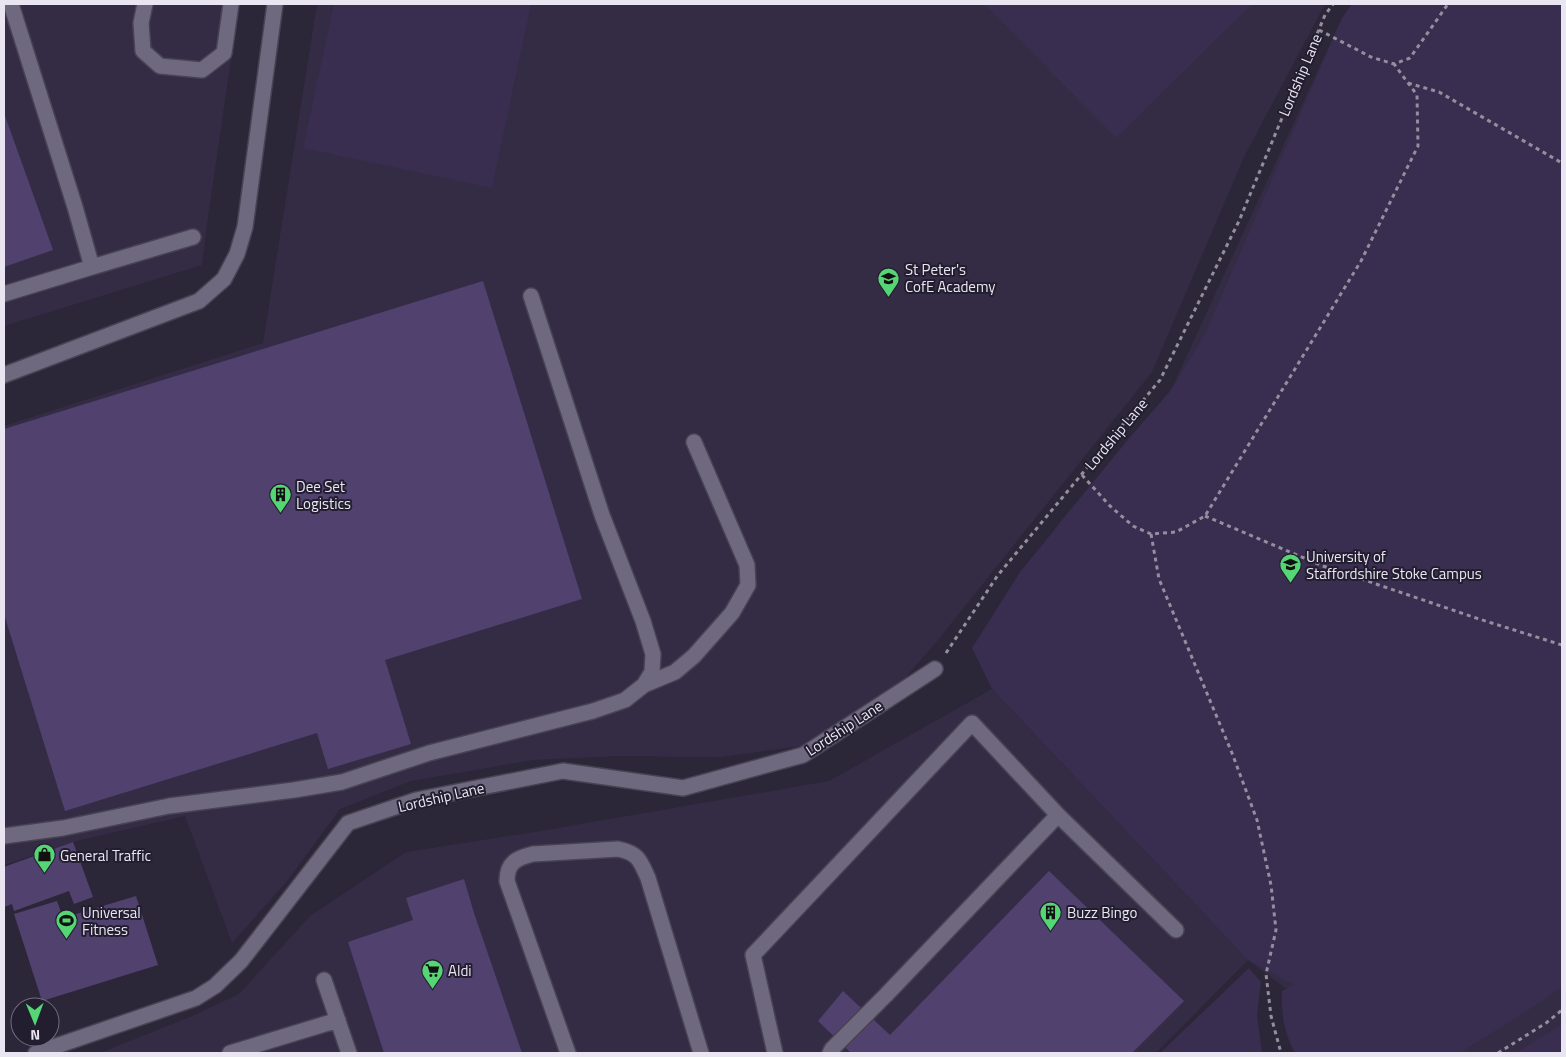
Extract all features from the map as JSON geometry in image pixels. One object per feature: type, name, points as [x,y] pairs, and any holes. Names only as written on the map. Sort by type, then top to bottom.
[{"type":"street","points":[[11,4],[92,267]]},
{"type":"street","points":[[145,4],[141,23],[144,51],[160,66],[202,70],[224,53],[231,4]]},
{"type":"street","points":[[4,375],[199,301],[224,279],[237,254],[245,227],[276,4]]},
{"type":"street","points":[[4,294],[193,237]]},
{"type":"street","points":[[531,296],[602,515],[643,621],[653,654],[652,672],[644,686]]},
{"type":"street","points":[[4,836],[63,828],[169,806],[342,782],[429,753],[593,711],[625,700],[644,686],[675,672],[694,656],[732,613],[748,585],[747,564],[694,442]]},
{"type":"street","name":"Lordship Lane","points":[[36,1053],[196,998],[216,986],[241,961],[348,823],[416,800],[563,771],[683,788],[804,755],[935,669]]},
{"type":"street","points":[[775,1053],[753,955],[972,723],[1058,815],[1176,930]]},
{"type":"street","points":[[830,1053],[1058,815]]},
{"type":"street","points":[[568,1053],[507,881],[507,871],[520,857],[533,854],[618,849],[631,852],[640,861],[648,878],[701,1053]]},
{"type":"street","points":[[324,980],[349,1053]]},
{"type":"street","points":[[230,1053],[338,1020]]},
{"type":"path","name":"Lordship Lane","points":[[935,669],[998,575],[1160,380],[1239,221],[1325,15],[1333,4]]},
{"type":"path","points":[[1319,30],[1371,57],[1394,64],[1410,58],[1448,4]]},
{"type":"path","points":[[1082,475],[1110,506],[1133,526],[1151,534],[1176,532],[1205,516],[1362,261],[1418,146],[1417,95],[1394,64]]},
{"type":"path","points":[[1407,83],[1439,92],[1562,163]]},
{"type":"path","points":[[1205,516],[1323,566],[1562,645]]},
{"type":"path","points":[[1151,534],[1159,579],[1232,753],[1257,820],[1271,885],[1276,930],[1266,974],[1271,1016],[1281,1053]]},
{"type":"path","points":[[1498,1053],[1546,1023],[1562,1010]]},
{"type":"shaded area","points":[[4,4],[239,4],[202,265],[4,326]]},
{"type":"shaded area","points":[[317,4],[1325,4],[1244,157],[1152,372],[938,640],[900,684],[801,746],[720,757],[618,756],[533,760],[411,781],[340,809],[287,881],[232,943],[185,816],[76,841],[4,865],[4,426],[263,343]]},
{"type":"shaded area","points":[[334,4],[531,4],[492,188],[303,148]]},
{"type":"shaded area","points":[[984,4],[1252,4],[1116,138]]},
{"type":"shaded area","name":"University of Staffordshire Stoke Campus","points":[[1352,4],[1562,4],[1562,1053],[1371,1053],[1248,960],[1156,1053],[100,1053],[190,1017],[239,994],[310,916],[406,852],[541,831],[829,781],[992,689],[1233,944],[972,648],[1062,519],[1171,390],[1342,18]]},
{"type":"shaded area","name":"University of Staffordshire Stoke Campus","points":[[1352,4],[1562,4],[1562,987],[1460,1053],[1295,1053],[1286,1031],[1282,999],[1282,991],[1294,985],[1248,960],[992,689],[972,648],[1020,572],[1130,437],[1171,390],[1204,336],[1342,18]]},
{"type":"shaded area","points":[[1249,968],[1261,982],[1257,1015],[1262,1053],[1160,1053]]},
{"type":"shaded area","points":[[1562,1025],[1562,1053],[1515,1053],[1560,1026]]},
{"type":"building","points":[[4,113],[53,250],[4,267]]},
{"type":"building","name":"Dee Set Logistics","points":[[483,281],[582,599],[385,660],[411,744],[328,769],[317,733],[65,811],[4,614],[4,429]]},
{"type":"building","name":"General Traffic","points":[[73,842],[93,897],[74,904],[69,891],[14,911],[12,904],[4,907],[4,867]]},
{"type":"building","name":"Buzz Bingo","points":[[1049,871],[1184,1001],[1132,1053],[851,1053],[818,1021],[843,991],[890,1035]]},
{"type":"building","name":"Aldi","points":[[464,879],[522,1053],[384,1053],[348,942],[413,920],[406,898]]},
{"type":"building","points":[[136,896],[158,965],[55,997],[41,997],[14,914],[57,901],[63,918]]},
{"type":"place","name":"St Peter's CofE Academy","points":[[889,297]]},
{"type":"place","name":"Dee Set Logistics","points":[[280,514]]},
{"type":"place","name":"University of Staffordshire Stoke Campus","points":[[1290,584]]},
{"type":"place","name":"General Traffic","points":[[44,874]]},
{"type":"place","name":"Buzz Bingo","points":[[1051,931]]},
{"type":"place","name":"Universal Fitness","points":[[66,940]]},
{"type":"place","name":"Aldi","points":[[432,989]]}]
